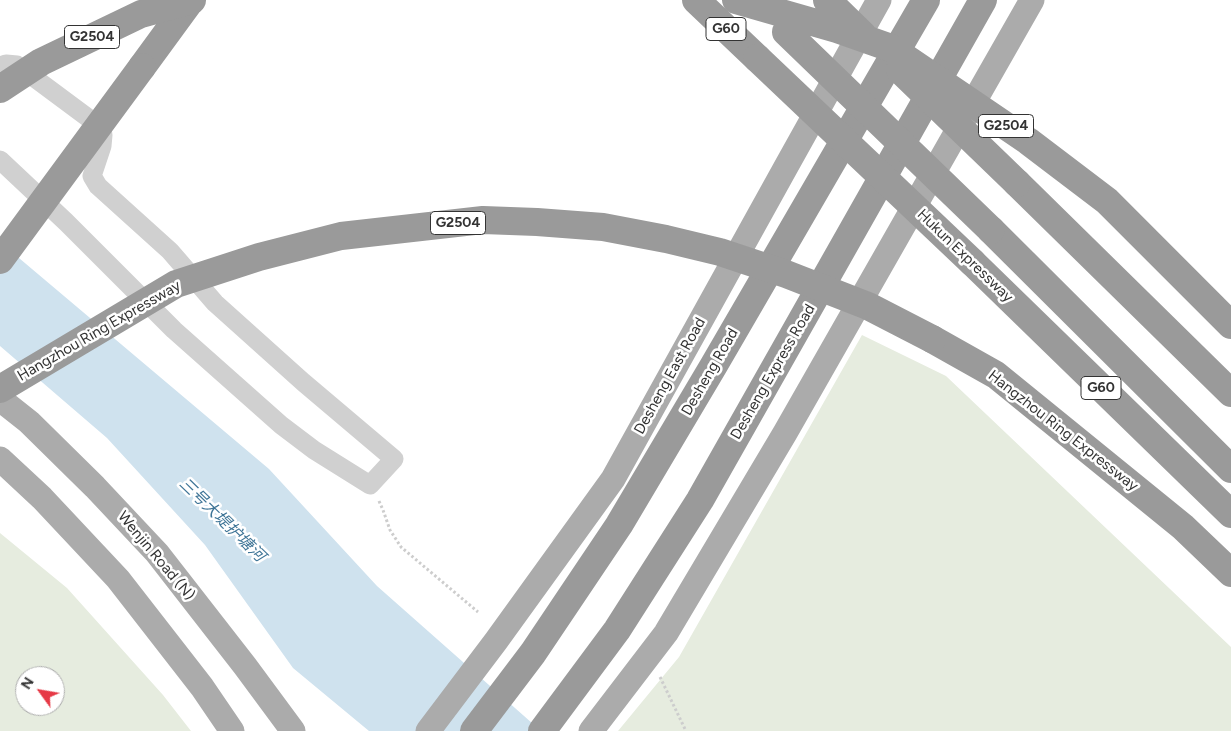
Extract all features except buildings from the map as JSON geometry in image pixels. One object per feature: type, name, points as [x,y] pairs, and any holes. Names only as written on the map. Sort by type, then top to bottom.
[{"type":"highway","points":[[0,260],[192,0]]},
{"type":"highway","name":"G2504","points":[[0,89],[41,62],[141,14],[192,0]]},
{"type":"highway","name":"Hukun Expressway","points":[[696,0],[972,262],[1231,514]]},
{"type":"highway","name":"G2504","points":[[736,0],[837,29],[891,48],[1028,141],[1107,201],[1231,325]]},
{"type":"highway","name":"G60","points":[[753,0],[991,230],[1231,469]]},
{"type":"highway","points":[[827,0],[1231,393]]},
{"type":"highway","name":"Desheng Road","points":[[474,731],[533,653],[619,524],[714,365],[926,0]]},
{"type":"highway","name":"Desheng Express Road","points":[[542,731],[616,630],[695,508],[983,0]]},
{"type":"highway","name":"Hangzhou Ring Expressway","points":[[0,389],[176,284],[260,256],[341,236],[483,220],[603,227],[720,252],[786,274],[868,306],[932,339],[996,375],[1183,527],[1231,573]]},
{"type":"main road","name":"Desheng East Road","points":[[428,731],[496,641],[613,479],[879,0]]},
{"type":"main road","points":[[591,731],[666,633],[785,433],[1032,0]]},
{"type":"main road","name":"Wenjin Road (N)","points":[[0,399],[29,422],[95,487],[157,553],[293,731]]},
{"type":"main road","points":[[0,459],[42,498],[118,579],[202,687],[232,731]]},
{"type":"lane","points":[[0,66],[6,64],[17,65],[92,120],[104,134],[92,176],[98,186],[170,251],[222,310],[394,459],[370,485],[314,450],[274,418],[174,330],[73,229],[0,160]]},
{"type":"path","points":[[370,485],[383,510],[390,530],[401,547],[478,612]]},
{"type":"path","points":[[650,654],[686,731]]},
{"type":"shaded area","points":[[862,335],[946,376],[1231,647],[1231,731],[618,731],[679,657]]},
{"type":"shaded area","points":[[0,533],[67,588],[163,695],[191,731],[0,731]]},
{"type":"water","name":"三号大堤护塘河","points":[[0,242],[269,469],[377,586],[541,731],[369,731],[293,668],[205,545],[107,438],[0,346]]}]
